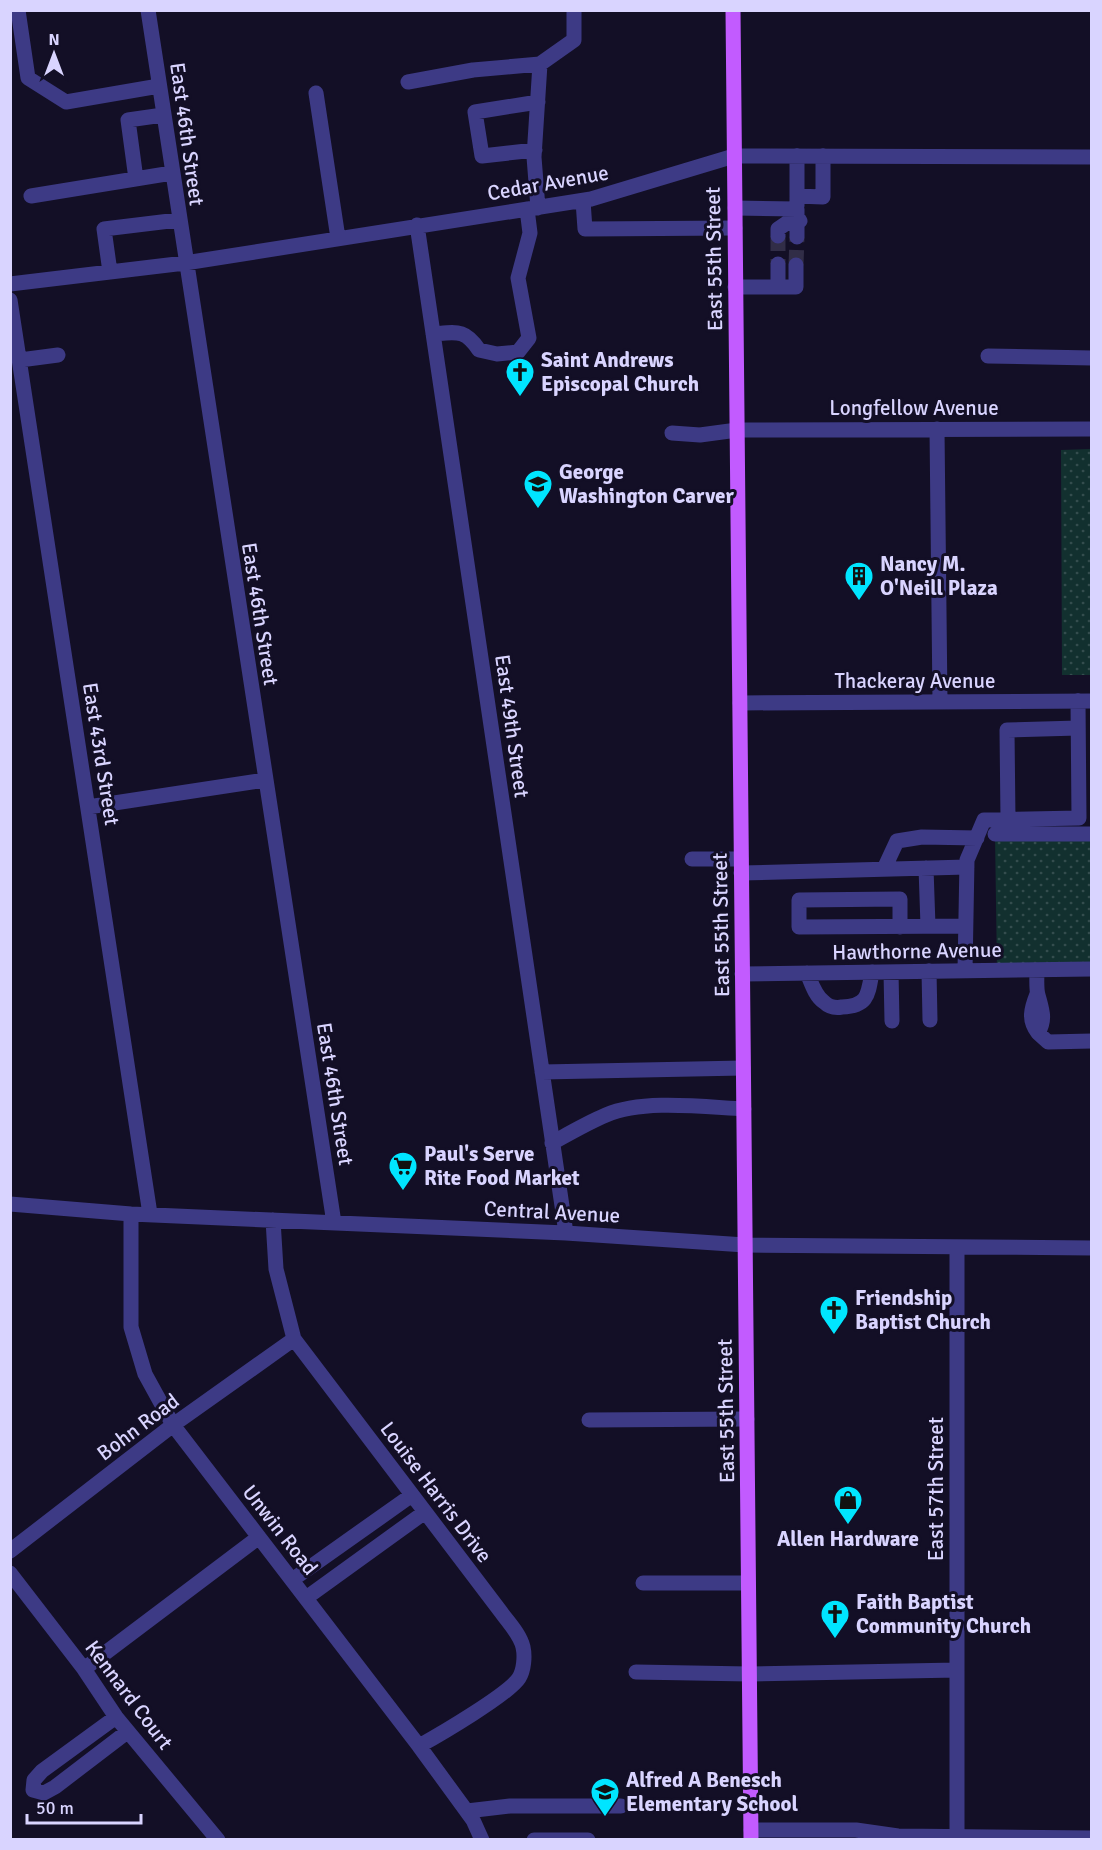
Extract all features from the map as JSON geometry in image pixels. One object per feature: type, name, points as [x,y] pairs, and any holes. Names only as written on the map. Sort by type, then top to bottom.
[{"type":"main road","name":"East 55th Street","points":[[733,10],[751,1835]]},
{"type":"street","points":[[18,10],[28,78],[66,102],[159,86]]},
{"type":"street","name":"East 46th Street","points":[[148,10],[178,220],[334,1223]]},
{"type":"street","points":[[408,82],[473,70],[540,64],[574,40],[574,10]]},
{"type":"street","points":[[433,334],[461,332],[470,338],[479,350],[497,354],[518,352],[529,338],[518,278],[530,234],[533,208],[534,150],[540,64]]},
{"type":"street","points":[[316,93],[338,238]]},
{"type":"street","points":[[534,150],[482,156],[475,112],[538,102]]},
{"type":"street","points":[[136,179],[128,120],[163,115]]},
{"type":"street","name":"Cedar Avenue","points":[[10,284],[185,263],[417,225],[583,201],[617,193],[734,156],[1092,157]]},
{"type":"street","points":[[797,156],[797,207],[801,237]]},
{"type":"street","points":[[735,208],[797,207],[823,197],[823,156]]},
{"type":"street","points":[[31,196],[172,173]]},
{"type":"street","points":[[583,201],[585,230],[735,228]]},
{"type":"street","points":[[778,236],[778,229],[797,207]]},
{"type":"street","points":[[110,272],[104,229],[178,220]]},
{"type":"street","name":"East 49th Street","points":[[417,225],[566,1233]]},
{"type":"street","points":[[778,264],[778,287]]},
{"type":"street","points":[[735,286],[796,287],[799,270]]},
{"type":"street","name":"East 43rd Street","points":[[10,300],[150,1214]]},
{"type":"street","points":[[20,360],[58,356]]},
{"type":"street","points":[[988,356],[1092,358]]},
{"type":"street","points":[[937,429],[940,702]]},
{"type":"street","name":"Longfellow Avenue","points":[[672,434],[700,435],[737,430],[1092,429]]},
{"type":"street","points":[[965,971],[964,926],[967,867],[984,820],[1085,818],[1078,728],[1085,701]]},
{"type":"street","name":"Thackeray Avenue","points":[[740,703],[1085,701]]},
{"type":"street","points":[[1008,819],[1007,730],[1078,728]]},
{"type":"street","points":[[88,807],[265,780]]},
{"type":"street","points":[[995,834],[1092,834]]},
{"type":"street","points":[[884,869],[897,842],[922,837],[977,838]]},
{"type":"street","points":[[692,859],[741,866],[884,869],[967,867]]},
{"type":"street","points":[[926,868],[928,926]]},
{"type":"street","points":[[900,927],[900,899],[799,900],[799,927],[900,927],[964,926]]},
{"type":"street","name":"Hawthorne Avenue","points":[[742,974],[1092,969]]},
{"type":"street","points":[[1037,970],[1037,994],[1031,1008],[1031,1024],[1048,1042],[1092,1041]]},
{"type":"street","points":[[807,973],[817,994],[824,1003],[834,1008],[857,1006],[864,1000],[872,972]]},
{"type":"street","points":[[891,972],[892,1021]]},
{"type":"street","points":[[929,972],[930,1020]]},
{"type":"street","points":[[542,1072],[743,1068]]},
{"type":"street","points":[[552,1143],[607,1114],[625,1109],[660,1107],[744,1109]]},
{"type":"street","name":"Central Avenue","points":[[11,1205],[131,1214],[566,1233],[745,1245],[1092,1248]]},
{"type":"street","name":"Unwin Road","points":[[131,1214],[131,1327],[145,1374],[173,1425],[419,1746],[467,1811],[482,1839]]},
{"type":"street","name":"Louise Harris Drive","points":[[273,1220],[276,1269],[294,1339],[520,1638],[524,1662],[518,1680],[461,1721],[419,1746]]},
{"type":"street","name":"East 57th Street","points":[[957,1247],[957,1838]]},
{"type":"street","name":"Bohn Road","points":[[10,1551],[173,1425],[294,1339]]},
{"type":"street","points":[[589,1420],[747,1419]]},
{"type":"street","points":[[292,1580],[412,1495]]},
{"type":"street","points":[[306,1598],[425,1512]]},
{"type":"street","points":[[84,1669],[259,1536]]},
{"type":"street","name":"Kennard Court","points":[[10,1573],[84,1669],[127,1732],[212,1838]]},
{"type":"street","points":[[643,1583],[748,1583]]},
{"type":"street","points":[[636,1672],[749,1674],[957,1670]]},
{"type":"street","points":[[116,1717],[42,1771],[34,1780],[33,1790],[38,1794],[50,1790],[127,1732]]},
{"type":"street","points":[[467,1811],[510,1806],[621,1806]]},
{"type":"street","points":[[751,1835],[856,1830],[898,1836],[1091,1839]]},
{"type":"street","points":[[534,1839],[588,1839]]},
{"type":"green space","points":[[1091,449],[1091,675],[1062,675],[1061,450]]},
{"type":"green space","points":[[995,834],[1091,834],[1091,969],[997,970]]},
{"type":"tunnel","points":[[778,236],[778,264]]},
{"type":"tunnel","points":[[796,265],[797,237]]},
{"type":"place","name":"Saint Andrews Episcopal Church","points":[[520,398]]},
{"type":"place","name":"George Washington Carver","points":[[538,510]]},
{"type":"place","name":"Nancy M. O'Neill Plaza","points":[[859,602]]},
{"type":"place","name":"Paul's Serve Rite Food Market","points":[[403,1192]]},
{"type":"place","name":"Friendship Baptist Church","points":[[834,1336]]},
{"type":"place","name":"Allen Hardware","points":[[848,1526]]},
{"type":"place","name":"Faith Baptist Community Church","points":[[835,1640]]},
{"type":"place","name":"Alfred A Benesch Elementary School","points":[[605,1818]]}]
